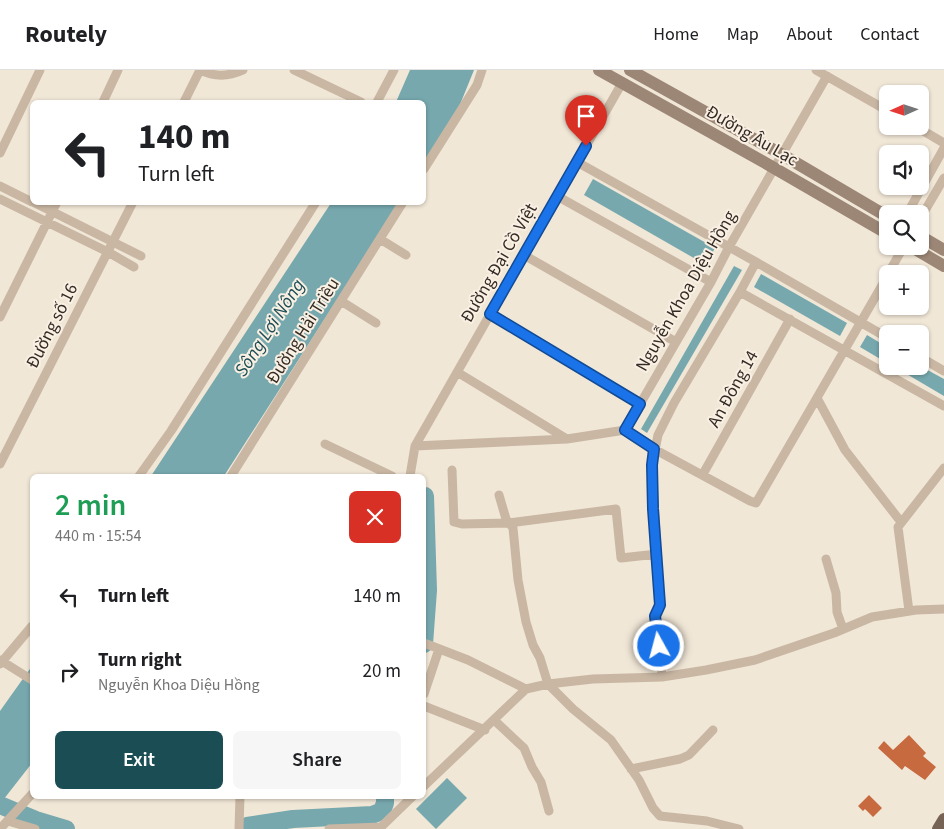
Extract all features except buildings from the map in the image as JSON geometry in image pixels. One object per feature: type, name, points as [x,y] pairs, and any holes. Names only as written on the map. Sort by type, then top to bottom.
[{"type":"main road","points":[[938,829],[944,820]]},
{"type":"street","points":[[0,153],[40,70]]},
{"type":"street","points":[[104,100],[118,70]]},
{"type":"street","points":[[189,70],[222,76],[243,70]]},
{"type":"street","points":[[294,70],[357,100]]},
{"type":"street","points":[[378,100],[394,70]]},
{"type":"street","points":[[426,166],[477,85],[482,70]]},
{"type":"street","name":"Đường Âu Lạc","points":[[599,70],[879,229]]},
{"type":"street","name":"Đường Âu Lạc","points":[[630,70],[781,154],[879,212]]},
{"type":"street","name":"Đường Đại Cồ Việt","points":[[410,474],[415,446],[630,70]]},
{"type":"street","points":[[816,70],[879,106]]},
{"type":"street","points":[[185,100],[199,72]]},
{"type":"street","name":"Nguyễn Khoa Diệu Hồng","points":[[625,430],[711,282],[826,76]]},
{"type":"street","points":[[929,134],[944,143]]},
{"type":"street","points":[[912,205],[944,148]]},
{"type":"street","points":[[577,162],[879,333]]},
{"type":"street","points":[[928,205],[944,178]]},
{"type":"street","points":[[0,186],[30,201]]},
{"type":"street","points":[[557,196],[711,282]]},
{"type":"street","points":[[0,199],[134,266]]},
{"type":"street","points":[[39,205],[141,256]]},
{"type":"street","points":[[0,317],[56,205]]},
{"type":"street","name":"Đường số 16","points":[[1,458],[132,205]]},
{"type":"street","points":[[140,474],[171,431],[314,205]]},
{"type":"street","name":"Đường Hải Triều","points":[[232,474],[401,205]]},
{"type":"street","points":[[380,239],[406,255]]},
{"type":"street","points":[[929,241],[944,250]]},
{"type":"street","points":[[524,255],[676,342]]},
{"type":"street","points":[[925,255],[944,266]]},
{"type":"street","points":[[662,677],[655,616],[660,605],[652,465],[654,449],[658,435],[674,403],[756,262]]},
{"type":"street","points":[[415,446],[568,439],[625,430],[654,449],[756,503],[879,290]]},
{"type":"street","points":[[740,292],[944,406]]},
{"type":"street","points":[[340,301],[376,323]]},
{"type":"street","points":[[490,314],[640,404]]},
{"type":"street","name":"An Đông 14","points":[[704,474],[790,319]]},
{"type":"street","points":[[929,362],[944,371]]},
{"type":"street","points":[[457,372],[568,439]]},
{"type":"street","points":[[817,398],[845,450],[901,522]]},
{"type":"street","points":[[325,444],[388,474]]},
{"type":"street","points":[[909,611],[898,527],[944,468]]},
{"type":"street","points":[[452,470],[454,522],[462,524],[509,523],[616,509],[621,558],[657,554]]},
{"type":"street","points":[[499,495],[506,519],[513,528],[518,580],[526,622],[532,645],[540,658],[548,684],[573,709],[611,740],[639,780],[653,808],[660,816],[706,822],[739,829]]},
{"type":"street","points":[[826,559],[836,593],[837,612],[843,629]]},
{"type":"street","points":[[426,784],[526,689],[548,684],[594,679],[662,677],[706,670],[754,660],[872,617],[909,611],[944,609]]},
{"type":"street","points":[[30,628],[1,662],[11,666],[30,679]]},
{"type":"street","points":[[426,682],[432,646],[468,660],[526,689]]},
{"type":"street","points":[[426,707],[485,730]]},
{"type":"street","points":[[494,720],[524,748],[541,782],[550,811]]},
{"type":"street","points":[[631,769],[680,759],[689,755],[713,730]]},
{"type":"street","points":[[0,828],[30,796]]},
{"type":"street","points":[[239,829],[240,799]]},
{"type":"street","points":[[329,829],[381,828],[410,799]]},
{"type":"street","points":[[10,819],[35,829]]},
{"type":"water","points":[[410,70],[474,70],[459,107],[426,160],[426,100],[397,100]]},
{"type":"water","points":[[593,179],[715,248],[706,265],[584,195]]},
{"type":"water","name":"Sông Lợi Nông","points":[[330,205],[398,205],[225,474],[152,474]]},
{"type":"water","points":[[734,266],[742,270],[647,433],[641,429]]},
{"type":"water","points":[[761,274],[847,323],[840,336],[754,287]]},
{"type":"water","points":[[867,335],[879,342],[879,358],[860,347]]},
{"type":"water","points":[[929,371],[944,379],[944,396],[908,375],[929,375]]},
{"type":"water","points":[[30,669],[30,766],[0,804],[0,711]]},
{"type":"water","points":[[447,778],[467,798],[436,829],[416,809]]},
{"type":"waterway","points":[[426,527],[428,590],[426,617]]},
{"type":"waterway","points":[[247,826],[293,819],[372,815],[382,811],[385,799]]},
{"type":"waterway","points":[[0,805],[36,820],[66,829]]},
{"type":"route","points":[[586,146],[490,314],[640,404],[625,430],[654,449],[652,465],[653,509],[660,605],[655,616],[659,646]]}]
